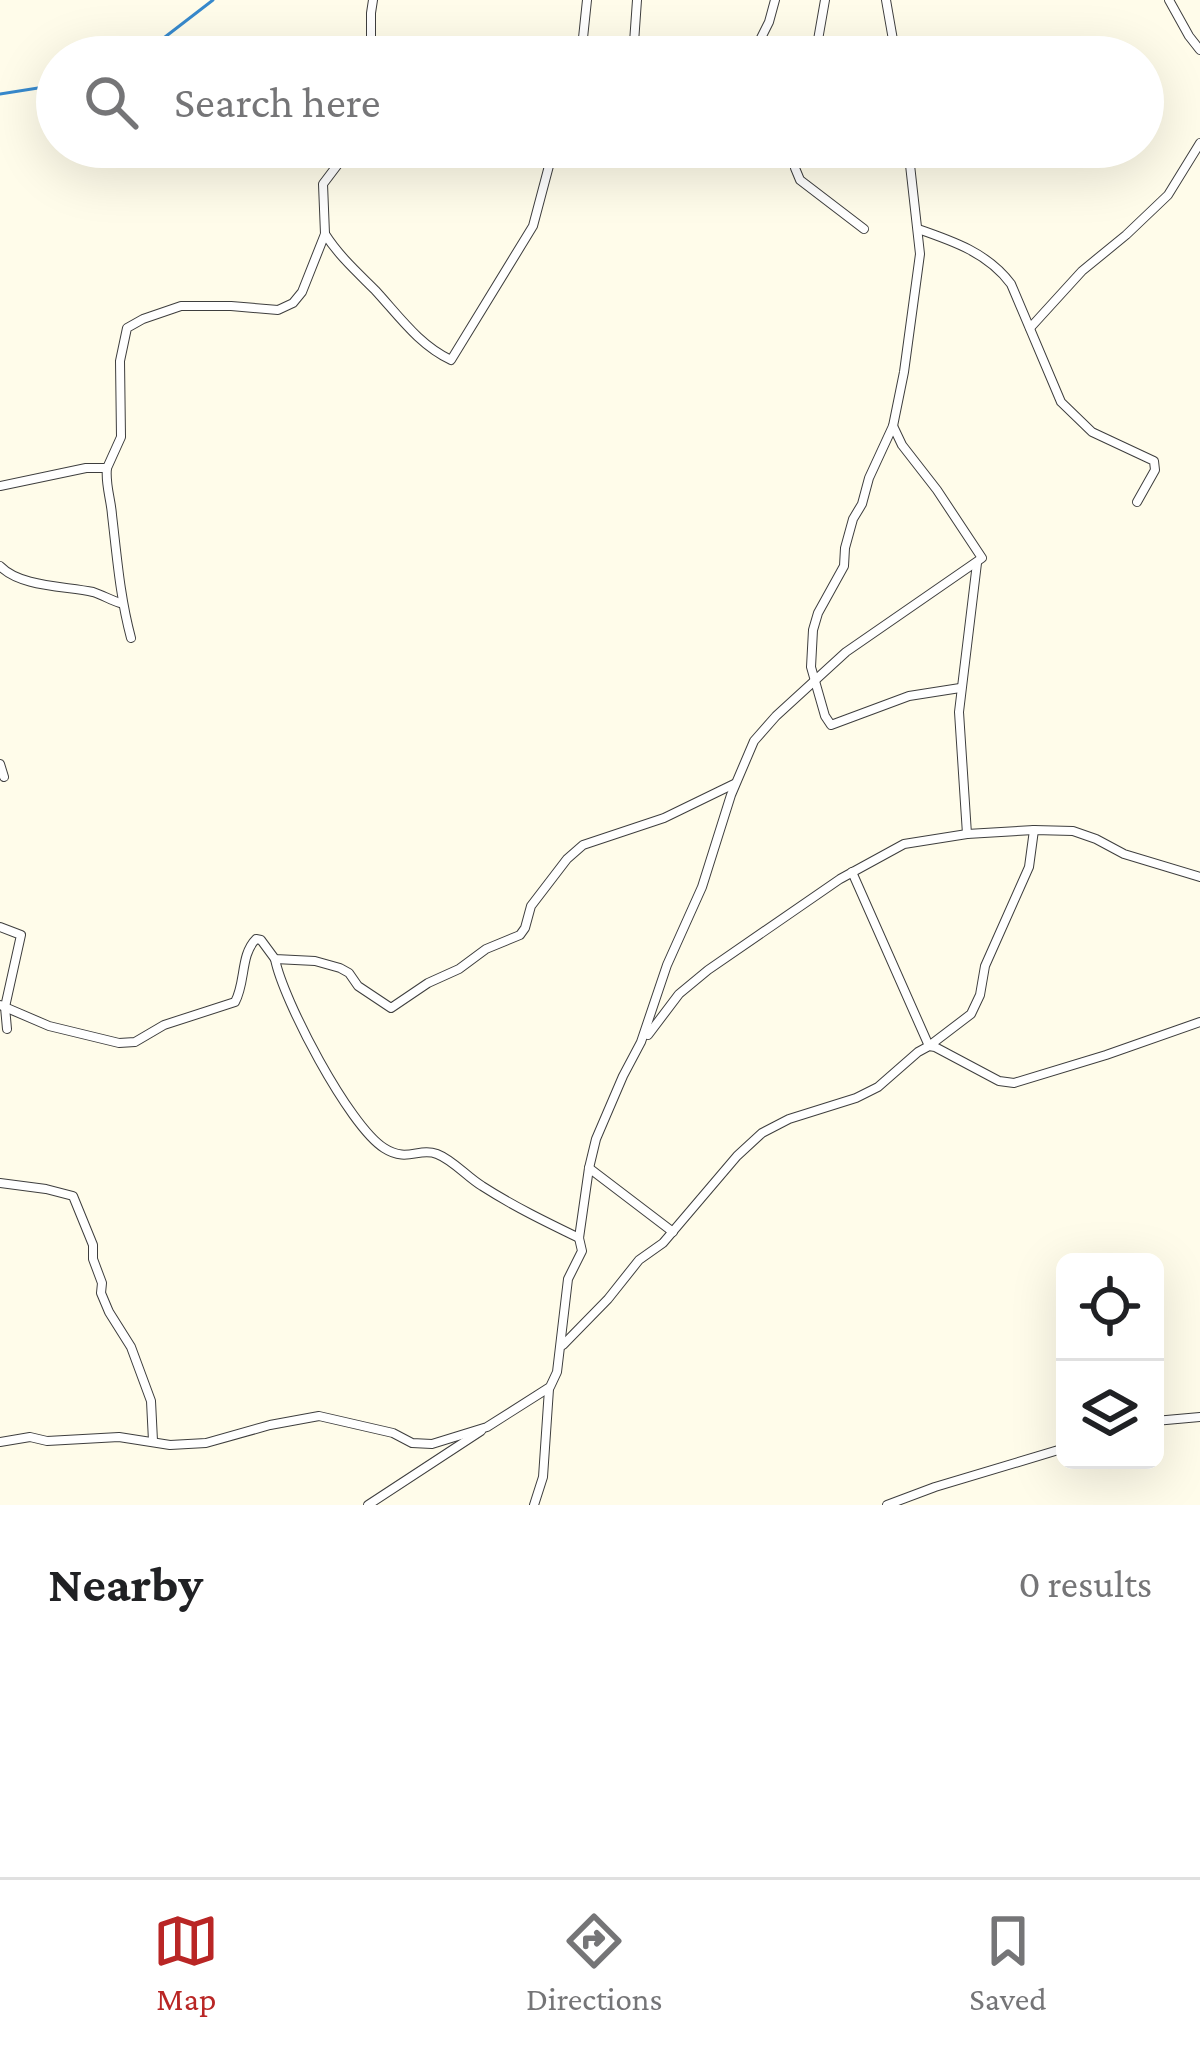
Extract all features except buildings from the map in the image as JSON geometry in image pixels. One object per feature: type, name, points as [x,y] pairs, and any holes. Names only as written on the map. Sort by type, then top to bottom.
[{"type":"street","points":[[371,36],[374,0]]},
{"type":"street","points":[[583,36],[587,0]]},
{"type":"street","points":[[762,36],[776,0]]},
{"type":"street","points":[[819,36],[825,0]]},
{"type":"street","points":[[886,0],[892,36]]},
{"type":"street","points":[[1169,0],[1200,50]]},
{"type":"street","points":[[634,36],[635,1]]},
{"type":"street","points":[[1030,328],[1082,271],[1168,195],[1200,143]]},
{"type":"street","points":[[131,638],[122,604],[106,479],[122,437],[120,361],[127,328],[181,306],[286,308],[302,292],[325,234],[323,184],[335,168]]},
{"type":"street","points":[[325,234],[400,320],[423,343],[451,360],[530,233],[548,168]]},
{"type":"street","points":[[795,168],[800,180],[864,229]]},
{"type":"street","points":[[911,168],[920,254],[904,372],[893,426],[853,519],[844,566],[815,621],[810,662],[831,725],[908,696],[960,688]]},
{"type":"street","points":[[918,229],[958,243],[1000,271],[1011,284],[1061,401],[1092,431],[1154,461],[1155,470],[1137,502]]},
{"type":"street","points":[[534,1505],[543,1477],[550,1387],[561,1348],[568,1279],[582,1251],[579,1238],[589,1168],[604,1119],[641,1042],[667,965],[706,876],[736,783],[758,736],[856,645],[982,558],[893,426]]},
{"type":"street","points":[[0,486],[107,468]]},
{"type":"street","points":[[968,834],[960,688],[977,562]]},
{"type":"street","points":[[0,566],[7,574],[92,592],[122,604]]},
{"type":"street","points":[[0,764],[4,778]]},
{"type":"street","points":[[275,959],[340,968],[389,1009],[486,949],[520,935],[531,906],[567,859],[584,845],[664,818],[736,783]]},
{"type":"street","points":[[561,1348],[762,1133],[878,1088],[971,1014],[985,966],[1029,867],[1034,830]]},
{"type":"street","points":[[641,1042],[688,985],[793,910],[904,844],[968,834],[1080,832],[1124,854],[1200,877]]},
{"type":"street","points":[[852,872],[929,1046],[999,1081],[1014,1083],[1200,1022]]},
{"type":"street","points":[[0,927],[21,935],[2,1006],[7,1029]]},
{"type":"street","points":[[2,1006],[76,1034],[135,1042],[164,1025],[235,1001],[245,958],[253,940],[261,940],[275,959],[293,1010],[353,1114],[373,1139],[399,1155],[437,1154],[480,1186],[579,1238]]},
{"type":"street","points":[[589,1168],[673,1232]]},
{"type":"street","points":[[0,1183],[73,1196],[93,1245],[101,1293],[131,1347],[151,1401],[153,1442]]},
{"type":"street","points":[[368,1505],[550,1387]]},
{"type":"street","points":[[0,1442],[30,1437],[47,1441],[119,1437],[170,1445],[206,1443],[319,1416],[393,1433],[412,1443],[448,1441],[488,1427]]},
{"type":"street","points":[[1164,1420],[1200,1417]]},
{"type":"street","points":[[887,1505],[1056,1451]]},
{"type":"waterway","points":[[166,36],[213,0]]},
{"type":"waterway","points":[[0,94],[36,88]]}]
